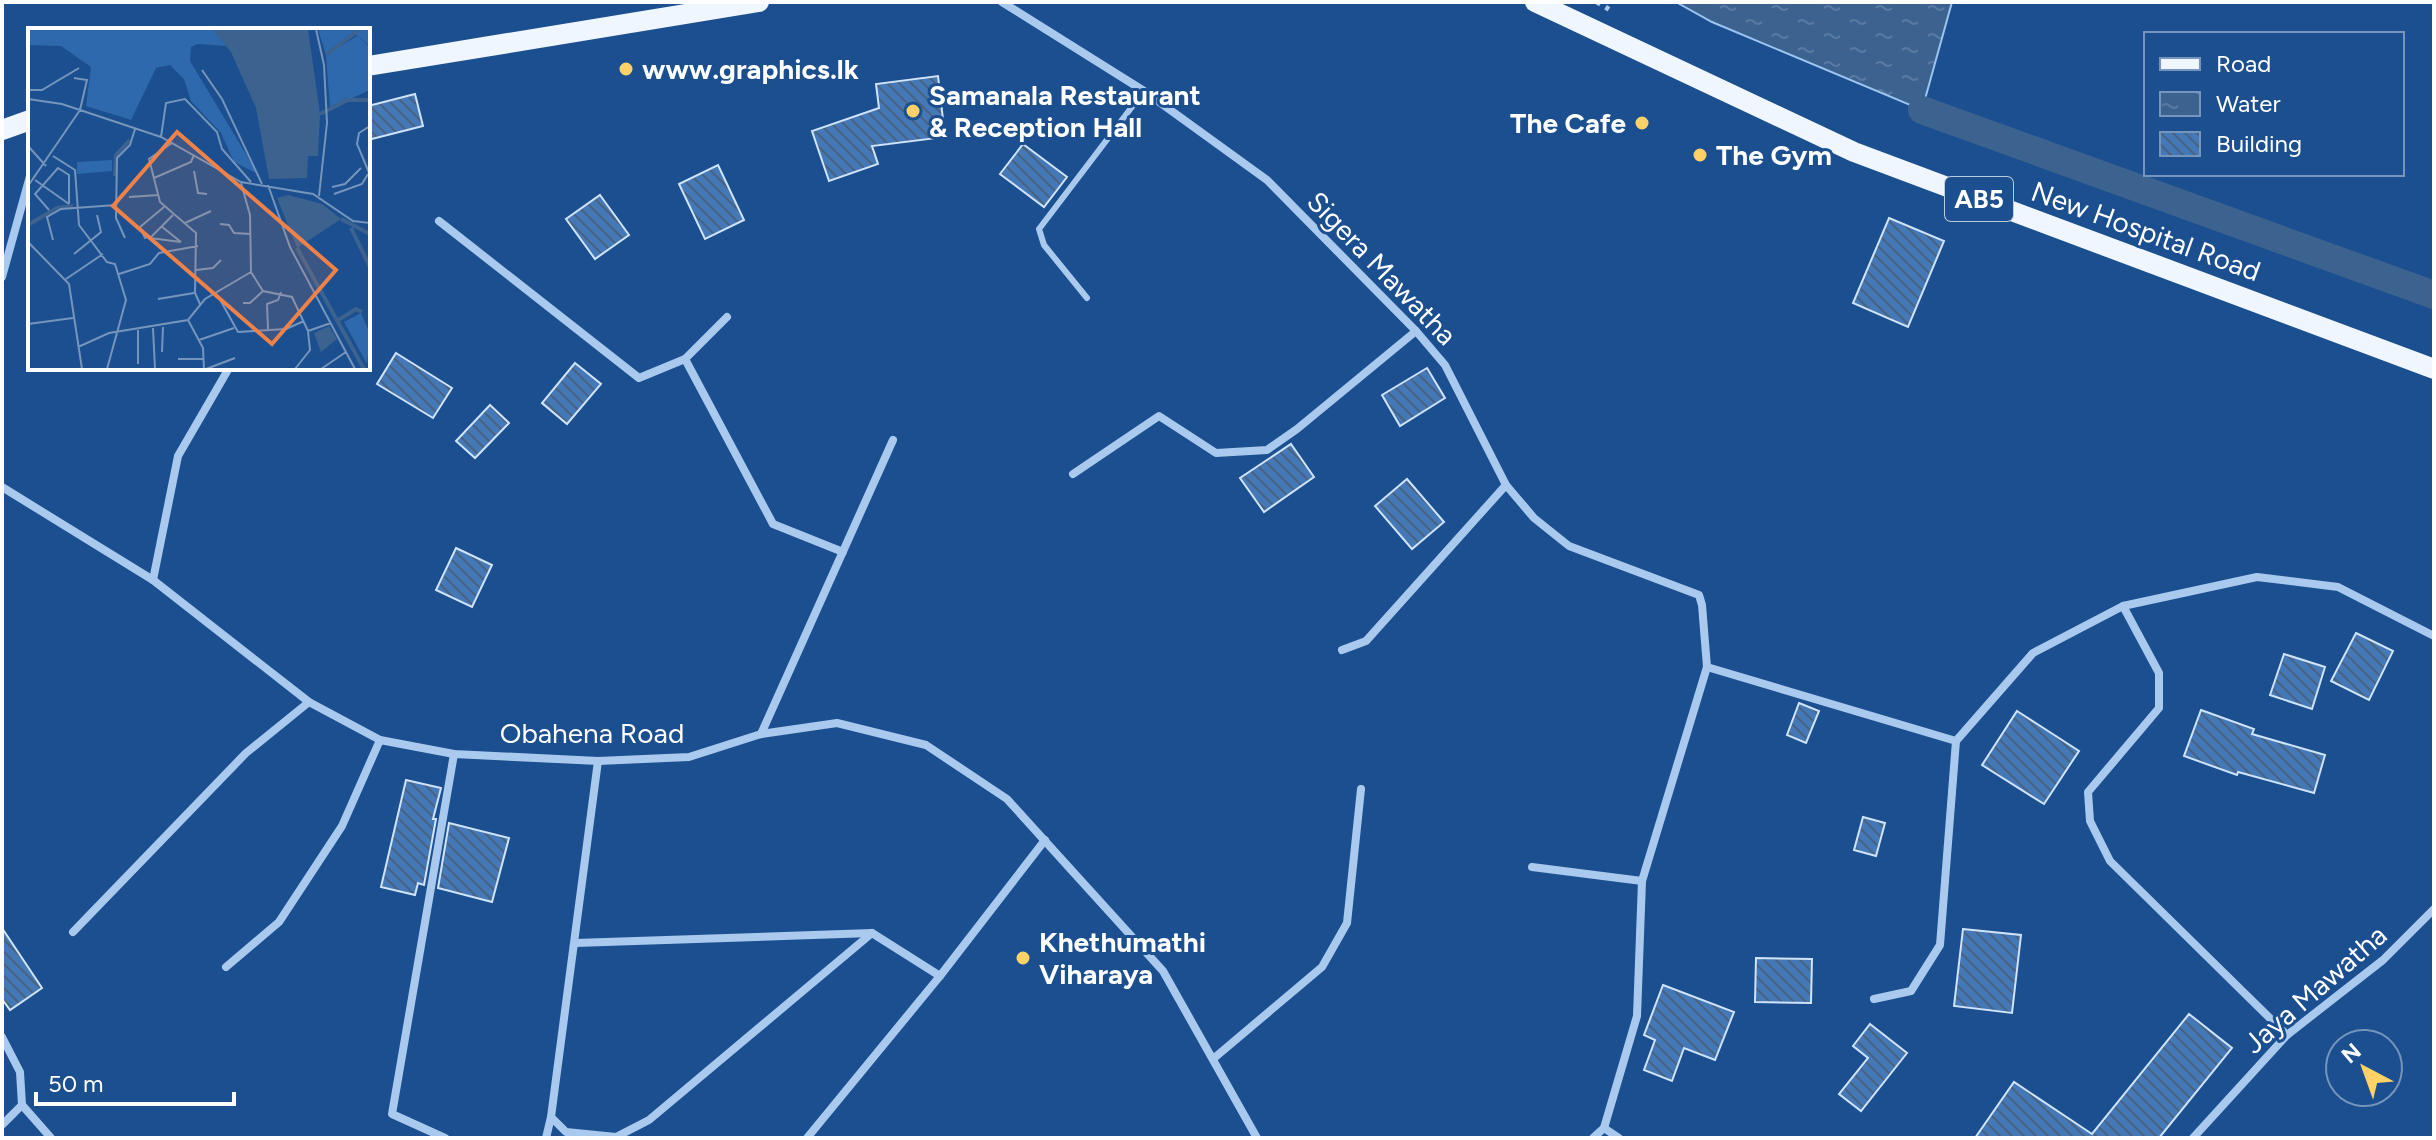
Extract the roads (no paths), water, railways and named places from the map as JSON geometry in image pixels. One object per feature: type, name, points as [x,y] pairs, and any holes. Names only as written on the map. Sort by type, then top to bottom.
[{"type":"main road","points":[[370,66],[759,2]]},
{"type":"main road","name":"New Hospital Road","points":[[1535,2],[1854,152],[2434,369]]},
{"type":"main road","points":[[2,130],[28,121]]},
{"type":"street","name":"Sigera Mawatha","points":[[1002,2],[1144,91],[1267,180],[1416,331],[1445,365],[1506,485],[1534,518],[1569,546],[1699,595],[1707,667],[1642,881],[1637,1016],[1604,1128]]},
{"type":"street","points":[[2,277],[28,183]]},
{"type":"street","points":[[439,221],[639,378],[685,359],[727,317]]},
{"type":"street","points":[[1073,474],[1159,416],[1216,453],[1267,450],[1416,331]]},
{"type":"street","points":[[685,359],[773,524],[843,552]]},
{"type":"street","points":[[153,580],[178,456],[228,370]]},
{"type":"street","points":[[761,734],[893,440]]},
{"type":"street","points":[[1342,650],[1366,641],[1506,485]]},
{"type":"street","name":"Obahena Road","points":[[2,487],[153,580],[309,702],[380,740],[454,754],[598,761],[689,757],[761,734],[837,723],[926,745],[1007,799],[1163,971],[1257,1138]]},
{"type":"street","points":[[1874,999],[1911,991],[1940,945],[1956,741],[2033,653],[2123,606],[2257,577],[2338,587],[2434,636]]},
{"type":"street","points":[[2123,606],[2159,673],[2159,708],[2088,792],[2090,821],[2110,861],[2287,1035]]},
{"type":"street","points":[[1707,667],[1956,741]]},
{"type":"street","points":[[73,932],[246,753],[309,702]]},
{"type":"street","points":[[226,967],[279,922],[342,826],[380,740]]},
{"type":"street","points":[[445,1138],[392,1114],[454,754]]},
{"type":"street","points":[[546,1138],[598,761]]},
{"type":"street","points":[[1213,1059],[1322,967],[1347,923],[1361,789]]},
{"type":"street","points":[[807,1138],[940,976],[1045,840]]},
{"type":"street","points":[[1532,867],[1642,881]]},
{"type":"street","name":"Jaya Mawatha","points":[[2193,1138],[2287,1035],[2383,960],[2434,909]]},
{"type":"street","points":[[575,943],[872,933],[940,976]]},
{"type":"street","points":[[551,1117],[566,1132],[616,1137],[649,1120],[872,933]]},
{"type":"street","points":[[2,1037],[20,1072],[22,1105],[51,1138]]},
{"type":"street","points":[[2,1125],[22,1105]]},
{"type":"street","points":[[1593,1138],[1604,1128],[1619,1138]]},
{"type":"lane","points":[[1087,298],[1039,238],[1039,229],[1144,91]]},
{"type":"water","points":[[1676,2],[1952,2],[1922,110],[1712,22]]},
{"type":"waterway","points":[[1922,110],[2434,295]]},
{"type":"place","name":"www.graphics.lk","points":[[626,69]]},
{"type":"place","name":"Samanala Restaurant & Reception Hall","points":[[913,111]]},
{"type":"place","name":"The Cafe","points":[[1642,123]]},
{"type":"place","name":"The Gym","points":[[1700,155]]},
{"type":"place","name":"Khethumathi Viharaya","points":[[1023,958]]}]
